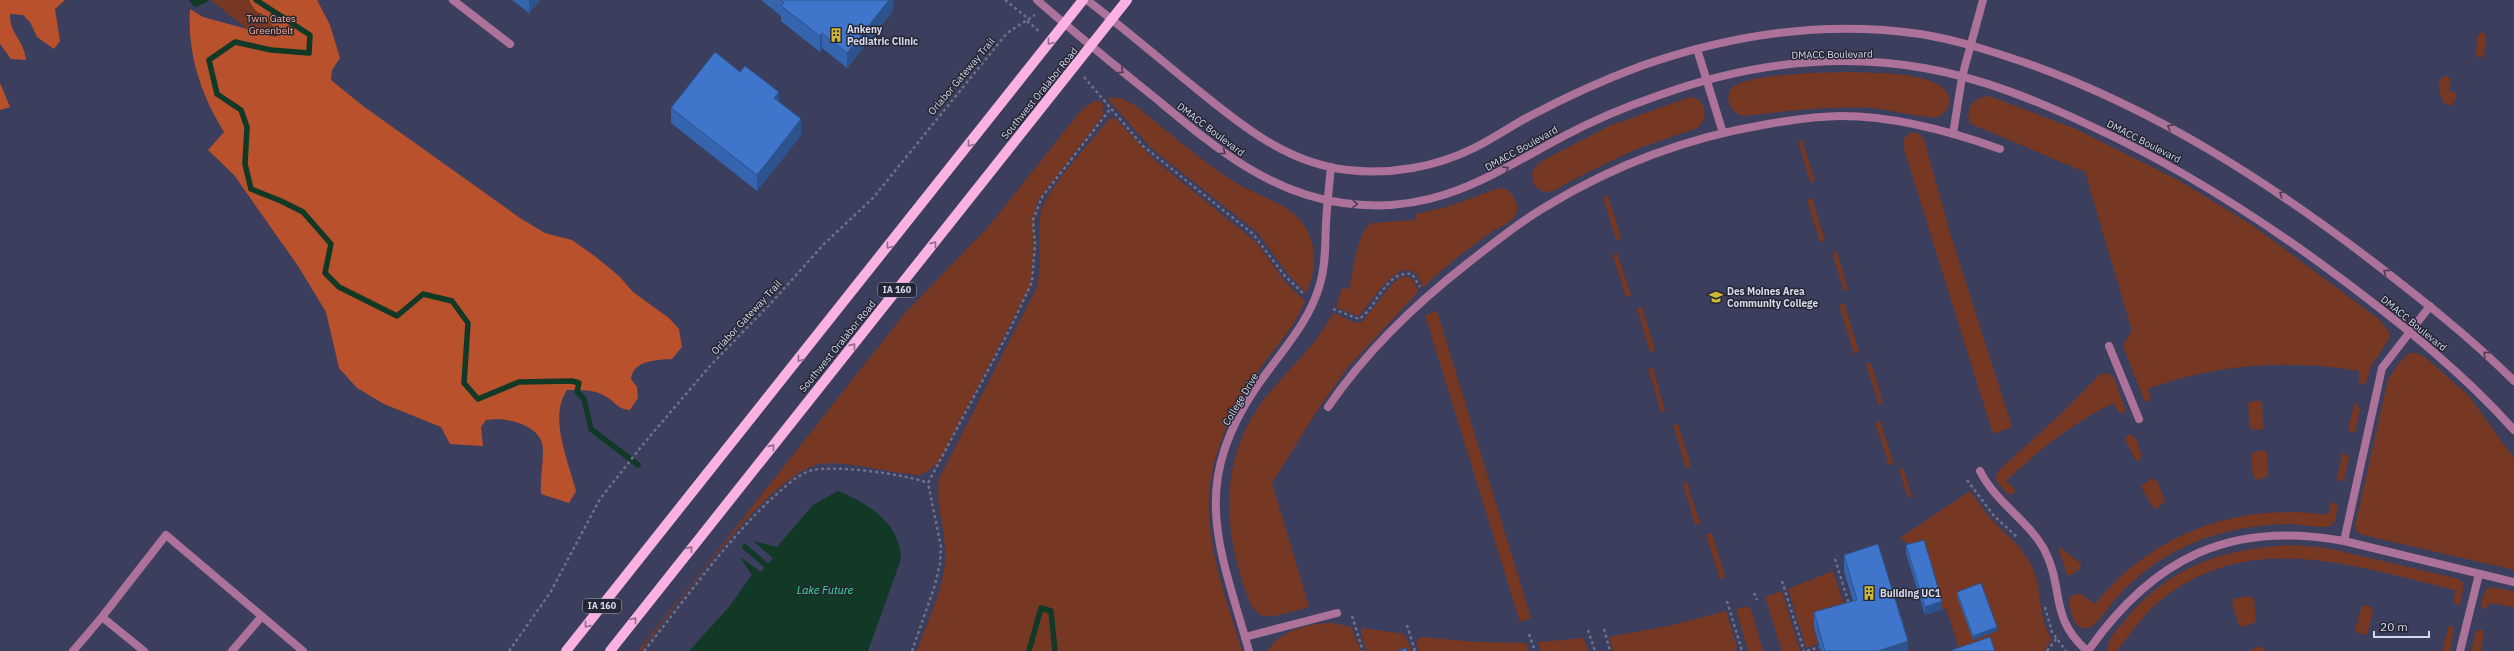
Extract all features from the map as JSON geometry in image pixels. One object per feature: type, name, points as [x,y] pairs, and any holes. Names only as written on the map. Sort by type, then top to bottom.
[{"type":"main road","name":"Southwest Oralabor Road","points":[[566,651],[1083,0]]},
{"type":"main road","name":"Southwest Oralabor Road","points":[[610,651],[1127,0]]},
{"type":"street","points":[[453,0],[510,44]]},
{"type":"street","name":"DMACC Boulevard","points":[[1037,0],[1091,47],[1244,167],[1281,186],[1328,200],[1358,205],[1410,203],[1463,190],[1597,120],[1629,106],[1706,80],[1785,65],[1853,61],[1903,65],[1962,76],[2030,98],[2131,144],[2186,174],[2285,236],[2410,332],[2469,383],[2514,430]]},
{"type":"street","points":[[1087,0],[1249,130],[1289,153],[1331,167],[1375,172],[1423,167],[1449,158],[1472,149],[1529,116],[1586,88],[1644,65],[1735,39],[1782,31],[1827,28],[1921,34],[1970,45],[2083,85],[2153,118],[2203,145],[2308,213],[2430,306],[2474,343],[2514,381]]},
{"type":"street","points":[[1953,134],[1962,76],[1983,0]]},
{"type":"street","points":[[1697,49],[1723,132]]},
{"type":"street","points":[[1328,406],[1380,339],[1429,294],[1507,233],[1546,206],[1621,167],[1723,132],[1817,117],[1842,116],[1906,123],[1953,134],[2000,149]]},
{"type":"street","name":"College Drive","points":[[1249,651],[1221,557],[1216,528],[1215,498],[1219,470],[1227,442],[1240,416],[1255,390],[1308,314],[1320,285],[1324,265],[1331,167]]},
{"type":"street","points":[[2344,541],[2382,368],[2430,306]]},
{"type":"street","points":[[2109,346],[2139,419]]},
{"type":"street","points":[[1980,471],[2000,501],[2025,526],[2044,549],[2054,574],[2060,611],[2065,626],[2076,641],[2088,651],[2128,602],[2144,586],[2163,571],[2200,552],[2239,540],[2266,536],[2305,536],[2344,541],[2514,582]]},
{"type":"street","points":[[73,651],[102,617],[166,535],[303,651]]},
{"type":"street","points":[[2460,651],[2479,574]]},
{"type":"street","points":[[1245,637],[1337,613]]},
{"type":"street","points":[[232,651],[262,616]]},
{"type":"street","points":[[102,617],[144,651]]},
{"type":"path","points":[[1005,0],[1028,21]]},
{"type":"path","name":"Orlabor Gateway Trail","points":[[509,651],[550,594],[600,500],[645,442],[710,366],[824,244],[873,198],[1007,32],[1028,21],[1044,6]]},
{"type":"path","points":[[1103,97],[1143,146],[1253,234],[1285,276],[1305,296]]},
{"type":"path","points":[[912,651],[935,585],[940,563],[940,547],[928,483],[1011,327],[1032,282],[1035,244],[1033,220],[1042,197],[1111,108]]},
{"type":"path","points":[[1333,309],[1359,319],[1391,281],[1402,274],[1412,274],[1421,290]]},
{"type":"path","points":[[644,651],[738,532],[799,476],[816,469],[834,468],[899,476],[928,483]]},
{"type":"path","points":[[1967,480],[1994,516],[2022,542]]},
{"type":"path","points":[[1835,559],[1851,610]]},
{"type":"path","points":[[1782,581],[1804,651]]},
{"type":"path","points":[[1754,593],[1756,600]]},
{"type":"path","points":[[1727,601],[1742,651]]},
{"type":"path","points":[[2045,603],[2050,626],[2056,639],[2066,651]]},
{"type":"path","points":[[1352,616],[1363,651]]},
{"type":"path","points":[[1406,625],[1415,651]]},
{"type":"path","points":[[1604,629],[1610,651]]},
{"type":"path","points":[[1588,630],[1595,651]]},
{"type":"path","points":[[1529,634],[1535,651]]},
{"type":"path","points":[[2046,651],[2056,639]]},
{"type":"path","points":[[1807,651],[1819,647]]},
{"type":"green space","name":"Twin Gates Greenbelt","points":[[211,0],[270,0],[299,71]]},
{"type":"green space","points":[[2483,32],[2486,36],[2484,55],[2480,58],[2476,56],[2477,36]]},
{"type":"green space","points":[[1852,72],[1895,74],[1929,80],[1941,86],[1948,95],[1948,107],[1945,112],[1937,117],[1871,108],[1807,109],[1744,116],[1739,115],[1733,110],[1728,99],[1730,90],[1738,84],[1751,80],[1787,75]]},
{"type":"green space","points":[[2446,76],[2451,79],[2449,91],[2456,92],[2456,99],[2451,106],[2444,103],[2439,88],[2440,80]]},
{"type":"green space","points":[[1989,96],[2076,129],[2178,180],[2252,225],[2380,320],[2389,332],[2389,339],[2371,366],[2366,383],[2363,385],[2359,384],[2359,371],[2333,367],[2306,365],[2252,366],[2199,374],[2148,389],[2151,400],[2145,402],[2124,349],[2123,344],[2132,331],[2085,172],[1971,124],[1968,114],[1971,105],[1979,99]]},
{"type":"green space","points":[[1690,97],[1700,101],[1703,105],[1705,115],[1701,124],[1697,128],[1634,150],[1553,191],[1543,192],[1533,184],[1532,172],[1540,162],[1609,126]]},
{"type":"green space","points":[[1107,98],[1120,98],[1136,106],[1219,172],[1240,185],[1279,204],[1296,216],[1308,232],[1313,249],[1314,258],[1312,276],[1306,293],[1288,274],[1258,233],[1151,148]]},
{"type":"green space","points":[[1099,100],[1105,107],[1102,111],[1104,114],[1038,200],[1035,211],[1031,279],[1028,290],[939,461],[930,470],[920,475],[856,465],[831,463],[820,464],[799,473],[775,491],[750,516],[699,575],[641,651],[638,651],[905,313],[989,226],[1078,114],[1089,104]]},
{"type":"green space","points":[[1115,118],[1152,158],[1257,243],[1285,282],[1305,301],[1294,322],[1251,382],[1230,419],[1217,453],[1210,485],[1209,515],[1213,546],[1220,578],[1242,651],[917,651],[940,589],[945,563],[945,542],[938,498],[939,479],[1036,289],[1040,260],[1040,221],[1041,212],[1045,202],[1060,178],[1109,119]]},
{"type":"green space","points":[[1912,132],[1920,134],[1925,143],[1951,236],[2012,427],[1993,434],[1903,146],[1904,138]]},
{"type":"green space","points":[[1802,140],[1815,181],[1810,182],[1798,141]]},
{"type":"green space","points":[[1503,188],[1507,190],[1515,199],[1517,212],[1515,216],[1508,223],[1493,231],[1456,258],[1423,288],[1417,275],[1409,270],[1400,272],[1391,278],[1373,297],[1360,315],[1355,315],[1336,307],[1342,288],[1349,289],[1359,243],[1367,227],[1372,223],[1415,220],[1416,214],[1447,207],[1496,189]]},
{"type":"green space","points":[[1608,196],[1621,238],[1616,240],[1603,197]]},
{"type":"green space","points":[[1812,198],[1825,241],[1820,242],[1807,200]]},
{"type":"green space","points":[[1837,252],[1848,289],[1844,291],[1832,253]]},
{"type":"green space","points":[[1617,253],[1631,296],[1626,297],[1613,255]]},
{"type":"green space","points":[[1405,276],[1411,278],[1418,292],[1347,368],[1315,414],[1272,483],[1309,607],[1281,615],[1263,616],[1251,605],[1246,593],[1235,553],[1231,528],[1229,504],[1231,481],[1235,458],[1243,435],[1254,414],[1269,393],[1320,335],[1333,313],[1356,323],[1362,322],[1392,284],[1401,277]]},
{"type":"green space","points":[[1844,303],[1859,352],[1854,354],[1839,305]]},
{"type":"green space","points":[[1642,307],[1655,350],[1650,352],[1637,308]]},
{"type":"green space","points":[[1437,311],[1531,618],[1520,622],[1425,315]]},
{"type":"green space","points":[[2409,353],[2416,353],[2426,358],[2468,395],[2514,458],[2514,570],[2363,535],[2356,531],[2355,526],[2388,380],[2399,363]]},
{"type":"green space","points":[[1871,363],[1883,403],[1879,405],[1866,364]]},
{"type":"green space","points":[[1653,368],[1665,411],[1661,412],[1648,369]]},
{"type":"green space","points":[[2108,373],[2114,378],[2125,409],[2124,413],[2119,413],[2113,403],[2070,428],[2043,448],[2006,481],[2015,489],[2014,493],[2008,495],[1996,480],[1997,472],[2062,413],[2099,375]]},
{"type":"green space","points":[[2251,401],[2260,401],[2262,403],[2263,429],[2253,430],[2250,427],[2248,405]]},
{"type":"green space","points":[[2354,404],[2358,405],[2360,409],[2355,432],[2351,433],[2348,429]]},
{"type":"green space","points":[[1880,421],[1894,464],[1889,465],[1875,422]]},
{"type":"green space","points":[[1678,424],[1691,466],[1686,468],[1673,425]]},
{"type":"green space","points":[[2129,434],[2135,437],[2142,455],[2139,461],[2135,459],[2125,439]]},
{"type":"green space","points":[[2263,450],[2267,453],[2268,476],[2257,480],[2253,477],[2251,453]]},
{"type":"green space","points":[[2342,453],[2349,456],[2344,480],[2341,482],[2337,479]]},
{"type":"green space","points":[[1903,468],[1912,497],[1908,498],[1899,470]]},
{"type":"green space","points":[[2152,478],[2157,481],[2165,501],[2156,509],[2152,506],[2141,486]]},
{"type":"green space","points":[[1687,482],[1700,524],[1695,525],[1683,483]]},
{"type":"green space","points":[[1970,491],[1990,518],[2018,546],[2032,567],[2038,585],[2044,622],[2052,640],[2043,651],[1960,651],[1946,608],[1942,609],[1909,544],[1900,538]]},
{"type":"green space","points":[[2331,503],[2336,503],[2338,507],[2335,520],[2331,526],[2321,527],[2289,524],[2257,526],[2211,536],[2181,548],[2150,567],[2135,579],[2114,600],[2098,620],[2090,627],[2082,628],[2078,626],[2073,618],[2069,600],[2073,594],[2081,594],[2095,604],[2118,579],[2143,558],[2170,541],[2200,528],[2230,519],[2262,513],[2295,512],[2328,515]]},
{"type":"green space","points":[[1712,533],[1725,577],[1720,579],[1706,535]]},
{"type":"green space","points":[[2292,545],[2327,548],[2459,579],[2464,584],[2461,602],[2458,605],[2454,603],[2455,590],[2377,571],[2337,563],[2298,559],[2260,560],[2222,567],[2186,583],[2151,609],[2137,624],[2117,651],[2108,651],[2109,642],[2113,634],[2142,601],[2179,573],[2200,563],[2243,550]]},
{"type":"green space","points":[[2060,547],[2081,564],[2080,568],[2071,575],[2067,575],[2059,550]]},
{"type":"green space","points":[[1833,571],[1847,614],[1814,628],[1818,644],[1806,648],[1788,589]]},
{"type":"green space","points":[[2489,587],[2514,591],[2514,607],[2490,603],[2486,609],[2483,609],[2483,597]]},
{"type":"green space","points":[[1782,591],[1800,651],[1782,651],[1765,597]]},
{"type":"green space","points":[[2250,596],[2254,599],[2256,622],[2242,627],[2239,625],[2232,602],[2234,599]]},
{"type":"green space","points":[[2362,605],[2370,606],[2373,611],[2368,632],[2365,635],[2357,633],[2355,630]]},
{"type":"green space","points":[[1746,606],[1751,610],[1763,651],[1748,651],[1736,609]]},
{"type":"green space","points":[[1726,611],[1737,647],[1734,651],[1613,651],[1609,637],[1668,626]]},
{"type":"green space","points":[[1333,623],[1351,627],[1361,651],[1268,651],[1280,638],[1296,629],[1315,624]]},
{"type":"green space","points":[[2449,625],[2454,628],[2450,651],[2442,651]]},
{"type":"green space","points":[[1362,628],[1404,634],[1412,651],[1366,651],[1361,634]]},
{"type":"green space","points":[[2481,629],[2484,632],[2481,651],[2471,651],[2476,631]]},
{"type":"green space","points":[[1420,637],[1478,642],[1526,643],[1529,651],[1419,651],[1416,642]]},
{"type":"green space","points":[[1584,638],[1588,651],[1541,651],[1538,642]]},
{"type":"green space","points":[[2261,646],[2265,651],[2248,651]]},
{"type":"shaded area","points":[[0,0],[65,0],[55,9],[60,41],[54,49],[37,37],[30,22],[23,15],[10,14],[10,21],[14,32],[23,47],[26,60],[11,59],[0,44]]},
{"type":"shaded area","points":[[249,0],[317,0],[330,25],[340,58],[332,70],[331,80],[363,106],[520,218],[545,233],[572,240],[596,257],[619,276],[633,292],[669,318],[679,329],[682,347],[672,359],[647,362],[636,368],[631,379],[637,387],[638,398],[630,410],[623,409],[605,396],[596,392],[586,390],[567,390],[562,401],[559,414],[565,454],[576,491],[569,503],[541,494],[543,450],[541,441],[537,434],[530,428],[513,421],[494,419],[486,420],[481,427],[483,446],[450,444],[441,427],[384,404],[357,388],[339,368],[326,312],[298,266],[234,175],[208,150],[224,132],[202,88],[197,73],[191,42],[190,9],[203,17],[276,37],[278,30],[254,9]]},
{"type":"shaded area","points":[[0,83],[10,107],[0,110]]},
{"type":"water","name":"Lake Future","points":[[838,491],[861,502],[881,516],[895,535],[899,546],[901,559],[868,651],[689,651],[729,607],[752,575],[740,557],[761,572],[773,558],[753,541],[777,547],[813,505]]},
{"type":"building","name":"Ankeny Pediatric Clinic","points":[[781,0],[889,0],[847,53],[822,33],[820,36],[781,6],[784,3]]},
{"type":"building","points":[[715,52],[740,72],[745,66],[779,92],[774,98],[801,119],[757,175],[671,108]]},
{"type":"building","points":[[1924,540],[1942,601],[1925,607],[1906,545]]},
{"type":"building","name":"Building UC1","points":[[1878,544],[1908,641],[1878,651],[1825,651],[1814,612],[1857,600],[1844,555]]},
{"type":"building","points":[[1981,583],[1997,627],[1973,636],[1957,592]]},
{"type":"building","points":[[1990,637],[1995,651],[1952,650]]},
{"type":"building","points":[[1406,648],[1407,651],[1397,651]]},
{"type":"waterway","points":[[192,0],[196,4],[205,0]]},
{"type":"waterway","points":[[256,0],[310,35],[309,53],[271,50],[235,42],[209,60],[217,94],[241,110],[247,127],[245,164],[251,189],[303,212],[331,244],[325,273],[339,287],[397,316],[423,294],[452,301],[468,323],[464,383],[478,399],[519,382],[572,381],[579,383],[577,392],[584,399],[591,429],[638,465]]},
{"type":"waterway","points":[[745,547],[767,566],[770,572]]},
{"type":"waterway","points":[[1029,651],[1041,608],[1051,611],[1055,651]]},
{"type":"place","name":"Ankeny Pediatric Clinic","points":[[836,35]]},
{"type":"place","name":"Des Moines Area Community College","points":[[1716,297]]},
{"type":"place","name":"Building UC1","points":[[1869,593]]}]
